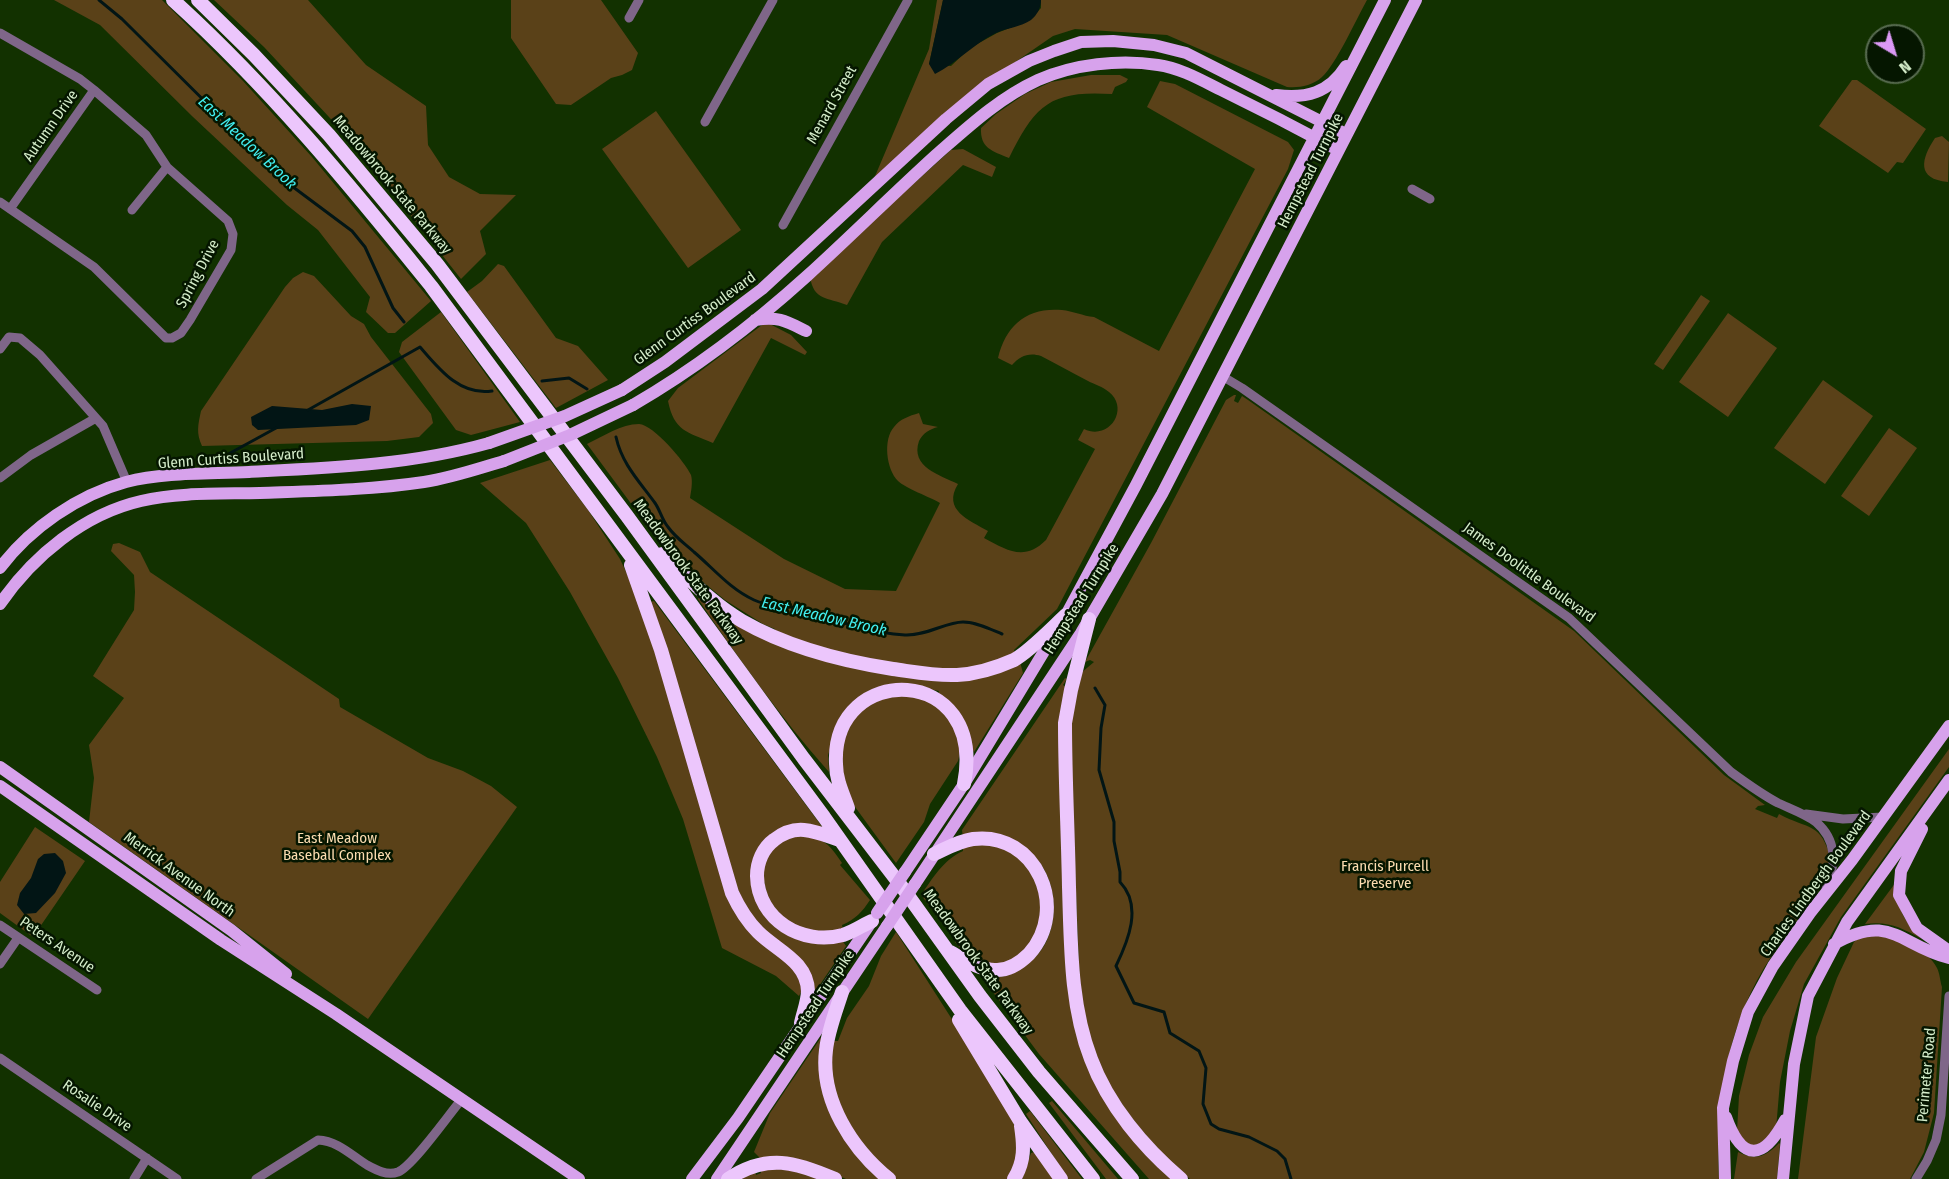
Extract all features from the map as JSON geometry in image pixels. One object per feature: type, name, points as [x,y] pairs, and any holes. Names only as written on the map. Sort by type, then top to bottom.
[{"type":"highway","points":[[172,0],[250,77],[313,144],[438,296],[811,798],[960,1010],[1093,1179]]},
{"type":"highway","name":"Meadowbrook State Parkway","points":[[198,0],[284,87],[378,192],[437,264],[1039,1072],[1132,1179]]},
{"type":"highway","points":[[643,538],[712,600],[741,620],[797,646],[826,656],[873,666],[933,675],[959,675],[988,670],[1016,659],[1066,615]]},
{"type":"highway","points":[[627,551],[661,650],[732,894],[740,910],[757,932],[795,961],[805,976],[808,992],[801,1023]]},
{"type":"highway","points":[[1089,619],[1065,723],[1071,945],[1078,1010],[1091,1060],[1113,1102],[1144,1142],[1181,1179]]},
{"type":"highway","points":[[853,822],[837,778],[837,746],[847,719],[856,708],[882,692],[900,689],[913,690],[925,693],[948,708],[956,718],[965,737],[967,767],[964,784]]},
{"type":"highway","points":[[840,840],[802,830],[782,834],[769,843],[761,856],[757,870],[761,897],[775,919],[800,934],[812,937],[825,938],[844,934],[875,917]]},
{"type":"highway","points":[[934,854],[971,839],[998,840],[1024,855],[1034,866],[1047,896],[1044,930],[1036,946],[1014,966],[990,970],[948,951]]},
{"type":"highway","points":[[907,934],[1020,1121],[1061,1179]]},
{"type":"highway","points":[[842,992],[826,1053],[826,1074],[831,1097],[842,1124],[854,1143],[889,1179]]},
{"type":"highway","points":[[1014,1179],[1023,1160],[1024,1146],[1020,1121]]},
{"type":"highway","points":[[728,1179],[750,1167],[775,1162],[809,1167],[836,1179]]},
{"type":"main road","name":"Hempstead Turnpike","points":[[692,1179],[738,1118],[964,784],[1066,615],[1136,486],[1385,0]]},
{"type":"main road","name":"Hempstead Turnpike","points":[[717,1179],[1089,619],[1162,494],[1416,0]]},
{"type":"main road","points":[[1264,93],[1294,98],[1310,95],[1327,86],[1343,70],[1370,30]]},
{"type":"main road","name":"Glenn Curtiss Boulevard","points":[[0,568],[10,554],[39,528],[68,507],[101,491],[127,482],[180,475],[380,463],[463,450],[565,416],[622,390],[665,362],[779,274],[946,119],[988,84],[1029,61],[1081,42],[1113,41],[1163,47],[1186,53],[1346,134]]},
{"type":"main road","points":[[1159,65],[1163,47]]},
{"type":"main road","points":[[0,603],[30,566],[57,542],[108,512],[141,501],[182,496],[388,486],[460,474],[504,461],[561,439],[633,405],[667,385],[754,321],[806,277],[929,162],[999,101],[1039,79],[1098,64],[1159,65],[1181,71],[1338,150]]},
{"type":"main road","points":[[754,321],[771,317],[781,319],[806,331]]},
{"type":"main road","points":[[684,373],[692,358],[697,337]]},
{"type":"main road","name":"Charles Lindbergh Boulevard","points":[[1725,1179],[1723,1108],[1733,1061],[1748,1012],[1773,966],[1810,913],[1883,818],[1949,726]]},
{"type":"main road","name":"Merrick Avenue North","points":[[0,767],[231,930],[336,1014]]},
{"type":"main road","points":[[1783,1179],[1796,1054],[1808,996],[1833,945],[1857,907],[1949,780]]},
{"type":"main road","name":"Merrick Avenue North","points":[[0,786],[221,940],[336,1014],[579,1179]]},
{"type":"main road","points":[[1939,794],[1901,871],[1899,895],[1917,928],[1949,951]]},
{"type":"main road","points":[[1833,945],[1851,935],[1876,930],[1896,934],[1937,955],[1949,958]]},
{"type":"main road","points":[[1723,1108],[1730,1129],[1738,1142],[1742,1147],[1754,1151],[1761,1150],[1772,1142],[1788,1114]]},
{"type":"street","points":[[629,18],[639,0]]},
{"type":"street","points":[[705,122],[773,0]]},
{"type":"street","name":"Menard Street","points":[[783,225],[908,0]]},
{"type":"street","name":"Spring Drive","points":[[0,33],[80,79],[94,90],[146,135],[168,167],[228,221],[234,234],[231,250],[190,320],[180,333],[172,338],[166,338],[94,267],[0,202]]},
{"type":"street","name":"Autumn Drive","points":[[10,209],[94,90]]},
{"type":"street","points":[[132,210],[168,167]]},
{"type":"street","points":[[1412,189],[1430,199]]},
{"type":"street","points":[[0,349],[9,337],[20,338],[40,355],[103,426],[127,482]]},
{"type":"street","name":"James Doolittle Boulevard","points":[[1222,376],[1569,618],[1731,772],[1758,792],[1817,823],[1827,837],[1835,857],[1831,877],[1810,913]]},
{"type":"street","points":[[0,478],[31,455],[96,418]]},
{"type":"street","name":"James Doolittle Boulevard","points":[[1801,813],[1843,819],[1883,818]]},
{"type":"street","name":"Peters Avenue","points":[[0,925],[97,990]]},
{"type":"street","points":[[0,964],[18,938]]},
{"type":"street","name":"Perimeter Road","points":[[1916,1179],[1936,1140],[1941,1115],[1949,1001]]},
{"type":"street","name":"Rosalie Drive","points":[[0,1058],[177,1179]]},
{"type":"street","points":[[256,1179],[318,1140],[333,1143],[368,1166],[384,1173],[397,1172],[409,1164],[462,1099]]},
{"type":"street","points":[[134,1179],[147,1158]]},
{"type":"green space","points":[[54,0],[162,0],[243,81],[312,157],[431,301],[395,333],[388,333],[366,312],[370,297],[318,230],[287,205],[193,117],[100,25]]},
{"type":"green space","points":[[214,0],[308,0],[366,65],[426,106],[428,145],[449,177],[480,194],[516,195],[480,231],[486,254],[461,279],[355,145],[264,47]]},
{"type":"green space","points":[[511,0],[601,0],[638,53],[632,70],[611,78],[571,105],[556,104],[511,38]]},
{"type":"green space","points":[[937,0],[943,0],[929,64],[951,66],[970,48],[997,33],[1030,20],[1041,8],[1041,0],[1367,0],[1327,71],[1314,82],[1301,87],[1287,87],[1167,35],[1075,29],[1053,36],[995,76],[870,188],[929,49]]},
{"type":"green space","points":[[1091,75],[1120,75],[1128,79],[1115,87],[1112,94],[1073,95],[1047,105],[1027,125],[1009,158],[992,151],[985,144],[981,128],[996,114],[1025,94],[1051,82]]},
{"type":"green space","points":[[1852,80],[1857,80],[1926,129],[1903,163],[1897,162],[1888,173],[1819,126]]},
{"type":"green space","points":[[1160,81],[1175,84],[1288,142],[1294,150],[1288,169],[1057,609],[1014,650],[1015,654],[996,664],[941,672],[844,657],[774,633],[775,629],[725,600],[687,569],[658,540],[587,444],[626,426],[639,424],[645,426],[676,453],[688,469],[692,481],[690,498],[784,559],[845,589],[896,591],[940,503],[898,481],[891,469],[887,454],[888,439],[896,424],[919,413],[923,424],[938,427],[927,432],[919,441],[917,450],[919,457],[928,469],[958,484],[954,493],[955,507],[966,518],[988,531],[984,538],[1015,552],[1030,551],[1046,540],[1095,449],[1078,440],[1084,429],[1093,432],[1108,427],[1114,421],[1117,407],[1115,399],[1107,390],[1041,356],[1033,354],[1025,356],[1012,365],[998,358],[1006,336],[1020,320],[1028,315],[1062,310],[1094,317],[1159,351],[1255,169],[1147,107]]},
{"type":"green space","points":[[656,111],[741,230],[688,268],[602,149]]},
{"type":"green space","points":[[1942,136],[1949,142],[1948,182],[1930,177],[1924,167],[1930,146],[1935,138]]},
{"type":"green space","points":[[963,149],[996,167],[992,177],[963,165],[882,242],[847,305],[818,294],[810,277],[951,150]]},
{"type":"green space","points":[[498,264],[504,266],[556,338],[578,346],[608,380],[556,408],[467,292],[482,281]]},
{"type":"green space","points":[[303,272],[314,276],[351,316],[364,324],[371,337],[431,414],[433,423],[419,437],[387,441],[202,446],[198,429],[201,411],[285,287]]},
{"type":"green space","points":[[1701,295],[1710,301],[1663,370],[1654,364]]},
{"type":"green space","points":[[441,312],[520,422],[471,435],[456,430],[399,352],[402,342]]},
{"type":"green space","points":[[1728,313],[1777,348],[1728,417],[1679,382]]},
{"type":"green space","points":[[766,322],[791,335],[807,352],[805,355],[771,338],[713,443],[678,425],[668,401],[678,388]]},
{"type":"green space","points":[[1823,380],[1873,416],[1825,484],[1774,448]]},
{"type":"green space","name":"Francis Purcell Preserve","points":[[1236,395],[1234,401],[1238,403],[1242,396],[1248,400],[1574,631],[1724,775],[1765,805],[1755,809],[1777,818],[1779,814],[1806,825],[1823,839],[1831,860],[1825,866],[1828,869],[1827,878],[1764,968],[1740,1017],[1732,1043],[1721,1097],[1719,1179],[1190,1179],[1148,1138],[1123,1106],[1103,1073],[1096,1056],[1084,1014],[1080,989],[1069,726],[1081,673],[1094,662],[1090,660],[1085,662],[1226,400]]},
{"type":"green space","points":[[1889,428],[1917,448],[1869,516],[1841,496]]},
{"type":"green space","points":[[550,460],[588,510],[620,559],[635,591],[652,634],[730,899],[794,966],[802,980],[799,996],[776,976],[722,948],[683,819],[657,757],[618,678],[570,592],[526,523],[480,483]]},
{"type":"green space","name":"East Meadow Baseball Complex","points":[[119,543],[140,552],[150,572],[339,699],[340,707],[428,758],[463,771],[491,786],[517,807],[368,1019],[89,822],[94,778],[89,745],[124,698],[93,676],[134,610],[134,575],[111,551],[113,544]]},
{"type":"green space","points":[[700,596],[727,617],[914,678],[1020,662],[1023,673],[974,752],[963,720],[938,695],[939,691],[914,686],[891,686],[836,731],[828,755],[829,772],[794,731],[745,666],[698,599]]},
{"type":"green space","points":[[654,601],[823,828],[809,826],[758,854],[773,922],[842,940],[846,946],[817,989],[814,990],[767,936],[739,898],[650,602]]},
{"type":"green space","points":[[1065,678],[1067,679],[1063,685],[1069,689],[1065,846],[1090,1070],[1171,1179],[1149,1179],[1039,1054],[978,972],[998,977],[1007,976],[1029,963],[1044,946],[1053,922],[1053,895],[1044,869],[1036,858],[1022,848],[963,838],[962,830]]},
{"type":"green space","points":[[916,694],[938,704],[956,727],[960,752],[958,761],[930,804],[924,822],[896,863],[850,800],[843,786],[842,741],[852,720],[869,704],[890,695]]},
{"type":"green space","points":[[1949,749],[1949,767],[1841,917],[1804,984],[1790,1031],[1780,1082],[1776,1129],[1757,1147],[1747,1145],[1737,1131],[1739,1096],[1749,1055],[1763,1017],[1796,962]]},
{"type":"green space","points":[[35,827],[85,861],[33,937],[0,913],[0,882]]},
{"type":"green space","points":[[798,834],[819,839],[829,846],[842,863],[840,865],[870,900],[858,915],[842,925],[843,930],[827,935],[788,924],[765,895],[762,874],[766,855],[780,841]]},
{"type":"green space","points":[[992,843],[1018,854],[1040,883],[1041,926],[1020,958],[1002,966],[983,966],[965,954],[955,942],[958,939],[948,930],[921,895],[939,870],[963,851],[963,847]]},
{"type":"green space","points":[[1896,882],[1902,913],[1922,939],[1888,925],[1865,924]]},
{"type":"green space","points":[[896,932],[1007,1105],[1017,1142],[1016,1158],[1009,1179],[896,1179],[862,1143],[844,1116],[833,1085],[831,1055],[833,1041],[838,1041],[847,1018],[869,986],[881,956]]},
{"type":"green space","points":[[1876,932],[1919,950],[1932,961],[1939,973],[1942,987],[1934,1113],[1924,1152],[1910,1179],[1798,1179],[1816,1037],[1837,978],[1854,942],[1862,935]]},
{"type":"green space","points":[[824,1033],[819,1048],[822,1054],[821,1078],[881,1179],[846,1179],[823,1169],[775,1157],[760,1158],[754,1152],[770,1113]]},
{"type":"green space","points":[[1052,1101],[1118,1179],[1106,1179],[1049,1103]]},
{"type":"green space","points":[[1030,1111],[1082,1179],[1068,1179],[1026,1114]]},
{"type":"green space","points":[[1779,1143],[1777,1179],[1734,1179],[1738,1152],[1755,1157],[1760,1156]]},
{"type":"green space","points":[[1035,1152],[1054,1179],[1022,1179],[1031,1153]]},
{"type":"green space","points":[[783,1168],[820,1179],[740,1179],[755,1171],[756,1175],[761,1173],[761,1170]]},
{"type":"shaded area","points":[[943,0],[1041,0],[1038,11],[1031,20],[988,37],[935,74],[929,64]]},
{"type":"shaded area","points":[[352,404],[371,406],[369,420],[356,425],[258,430],[252,425],[251,417],[272,406],[322,410]]},
{"type":"shaded area","points":[[55,853],[63,861],[66,873],[55,893],[36,913],[24,914],[17,905],[20,893],[31,878],[38,859],[44,854]]},
{"type":"waterway","name":"East Meadow Brook","points":[[99,0],[122,19],[285,181],[352,231],[365,247],[393,308],[404,322]]},
{"type":"waterway","points":[[308,410],[420,347],[443,372],[460,385],[480,391],[492,391]]},
{"type":"waterway","points":[[542,381],[569,378],[587,389]]},
{"type":"waterway","points":[[223,457],[276,428]]},
{"type":"waterway","name":"East Meadow Brook","points":[[616,437],[622,456],[655,503],[671,531],[730,584],[754,600],[795,607],[856,626],[893,634],[913,635],[963,622],[978,624],[1002,634]]},
{"type":"waterway","name":"East Meadow Brook","points":[[1095,688],[1105,705],[1101,728],[1099,770],[1114,822],[1114,841],[1120,882],[1127,891],[1132,913],[1129,935],[1116,966],[1134,1003],[1164,1012],[1170,1033],[1199,1051],[1206,1068],[1203,1104],[1211,1124],[1219,1129],[1249,1137],[1277,1151],[1285,1159],[1291,1179]]}]
